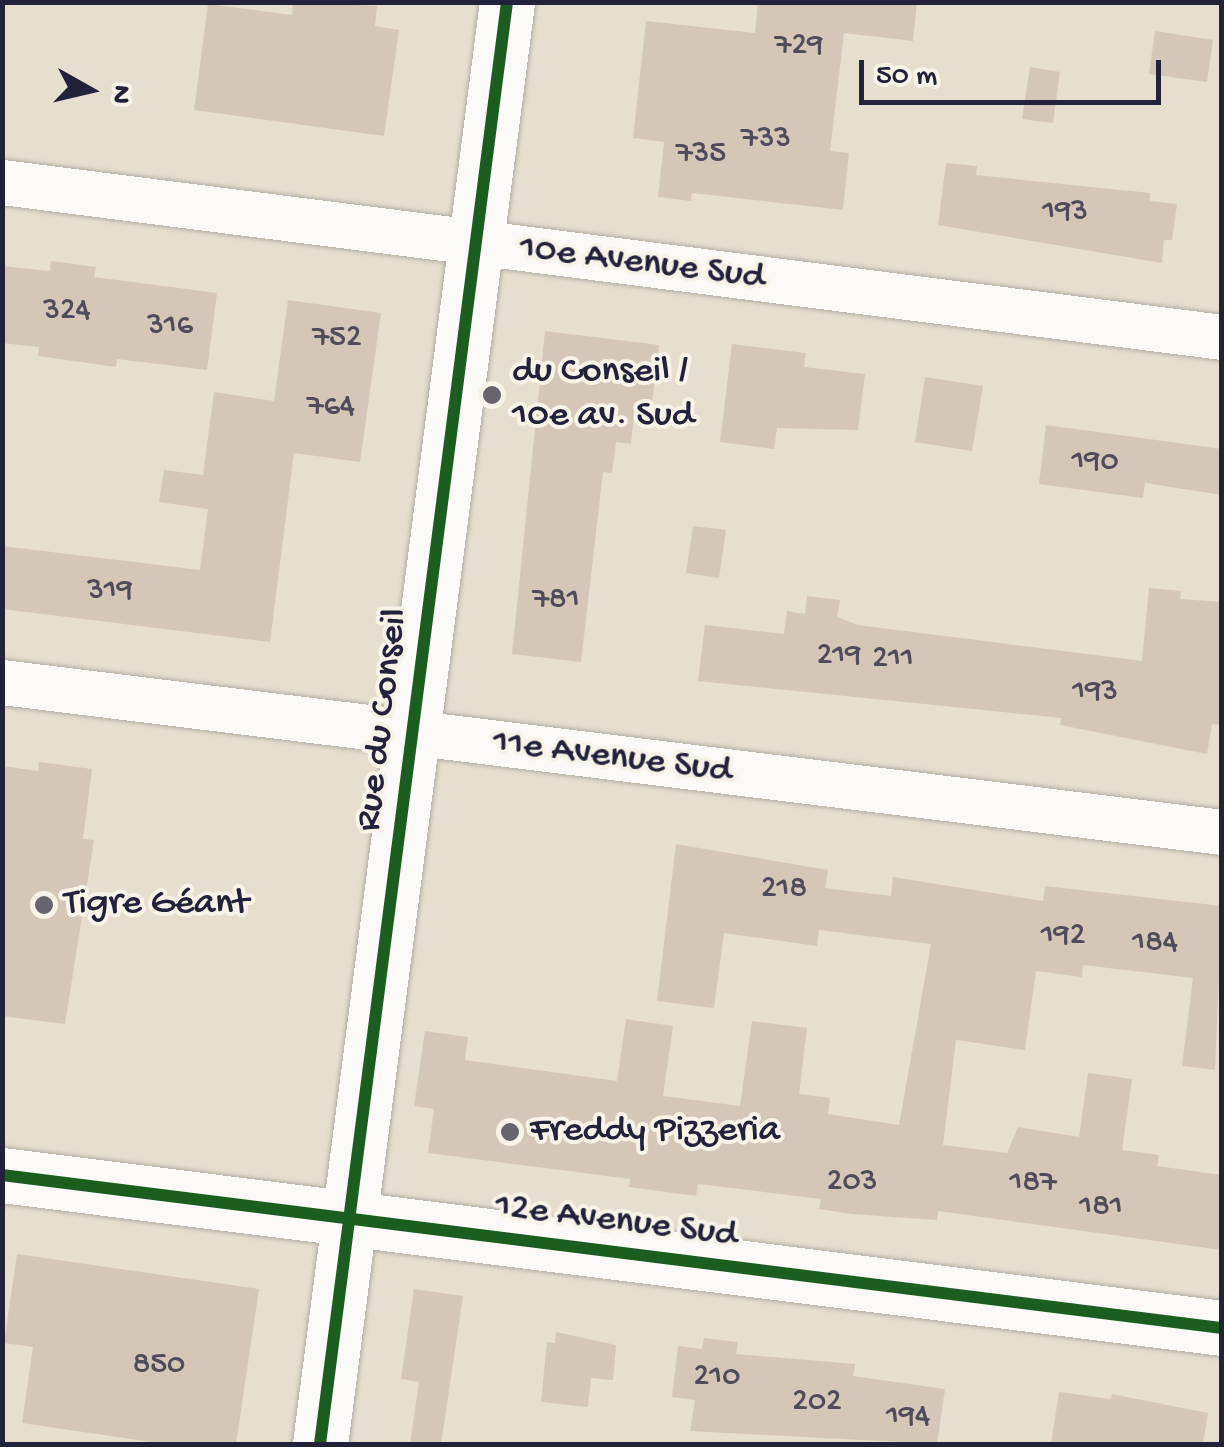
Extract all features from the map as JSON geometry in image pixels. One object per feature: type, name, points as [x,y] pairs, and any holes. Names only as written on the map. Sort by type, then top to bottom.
[{"type":"street","name":"Rue du Conseil","points":[[320,1444],[507,2]]},
{"type":"street","name":"10e Avenue Sud","points":[[2,182],[1222,338]]},
{"type":"street","name":"11e Avenue Sud","points":[[2,682],[1222,832]]},
{"type":"street","name":"12e Avenue Sud","points":[[2,1175],[1222,1328]]},
{"type":"building","points":[[293,2],[377,6],[375,26],[399,30],[384,136],[194,110],[208,4],[292,15]]},
{"type":"building","points":[[758,2],[917,2],[913,41],[844,33],[830,151],[849,153],[843,210],[692,193],[691,201],[658,197],[664,142],[633,138],[646,21],[755,33]]},
{"type":"building","points":[[1155,31],[1213,40],[1207,82],[1149,74]]},
{"type":"building","points":[[1030,67],[1060,72],[1053,123],[1022,119]]},
{"type":"building","points":[[946,163],[977,166],[976,175],[1150,193],[1150,201],[1177,204],[1172,240],[1164,240],[1162,263],[938,225]]},
{"type":"building","points":[[51,261],[96,267],[94,277],[217,293],[207,370],[117,359],[116,367],[38,356],[39,347],[2,343],[2,266],[50,271]]},
{"type":"building","points":[[288,300],[381,313],[360,462],[294,453],[270,642],[2,609],[2,546],[200,570],[208,509],[159,502],[164,470],[203,475],[214,392],[274,401]]},
{"type":"building","points":[[545,331],[659,345],[652,404],[635,402],[631,444],[616,442],[612,473],[603,472],[581,662],[512,654]]},
{"type":"building","points":[[732,344],[806,353],[804,367],[865,374],[858,430],[777,428],[774,449],[720,442]]},
{"type":"building","points":[[925,377],[983,386],[972,451],[915,442]]},
{"type":"building","points":[[1046,425],[1222,449],[1222,495],[1145,483],[1143,498],[1039,484]]},
{"type":"building","points":[[693,526],[726,530],[719,578],[686,573]]},
{"type":"building","points":[[1149,588],[1181,591],[1180,599],[1222,602],[1222,725],[1212,724],[1207,754],[1060,725],[1061,718],[698,681],[705,625],[784,634],[787,611],[805,614],[807,596],[840,600],[837,617],[858,625],[1142,661]]},
{"type":"building","name":"Tigre Géant","points":[[39,762],[92,769],[83,839],[94,840],[65,1024],[2,1016],[2,766],[38,771]]},
{"type":"building","points":[[676,844],[828,870],[825,888],[891,896],[893,877],[1043,901],[1045,886],[1222,906],[1215,1070],[1182,1066],[1193,978],[1083,965],[1082,977],[1036,971],[1025,1050],[956,1040],[943,1145],[1007,1153],[1018,1127],[1079,1137],[1088,1073],[1132,1079],[1122,1150],[1159,1155],[1157,1166],[1222,1175],[1222,1250],[938,1211],[937,1220],[852,1214],[819,1209],[821,1199],[698,1184],[696,1196],[629,1187],[630,1179],[428,1153],[434,1109],[414,1106],[425,1031],[468,1037],[465,1060],[617,1081],[626,1019],[673,1026],[663,1096],[740,1106],[752,1021],[807,1028],[799,1094],[830,1098],[828,1114],[899,1125],[931,944],[819,930],[817,946],[724,933],[714,1008],[657,1001]]},
{"type":"building","points":[[17,1254],[259,1289],[236,1444],[165,1444],[22,1423],[33,1347],[4,1343]]},
{"type":"building","points":[[414,1289],[463,1296],[441,1444],[410,1444],[419,1382],[401,1379]]},
{"type":"building","points":[[556,1332],[616,1345],[613,1380],[591,1378],[588,1407],[541,1402],[547,1342],[555,1343]]},
{"type":"building","points":[[704,1338],[738,1342],[736,1354],[855,1364],[853,1376],[945,1389],[937,1444],[690,1431],[695,1400],[672,1397],[678,1346],[702,1349]]},
{"type":"building","points":[[1059,1392],[1111,1399],[1112,1394],[1208,1413],[1203,1444],[1051,1444]]},
{"type":"cycle path","points":[[320,1444],[507,2]]},
{"type":"cycle path","points":[[2,1175],[1222,1328]]},
{"type":"place","name":"du Conseil / 10e av. Sud","points":[[492,395]]},
{"type":"place","name":"Tigre Géant","points":[[44,905]]},
{"type":"place","name":"Freddy Pizzeria","points":[[510,1132]]}]
